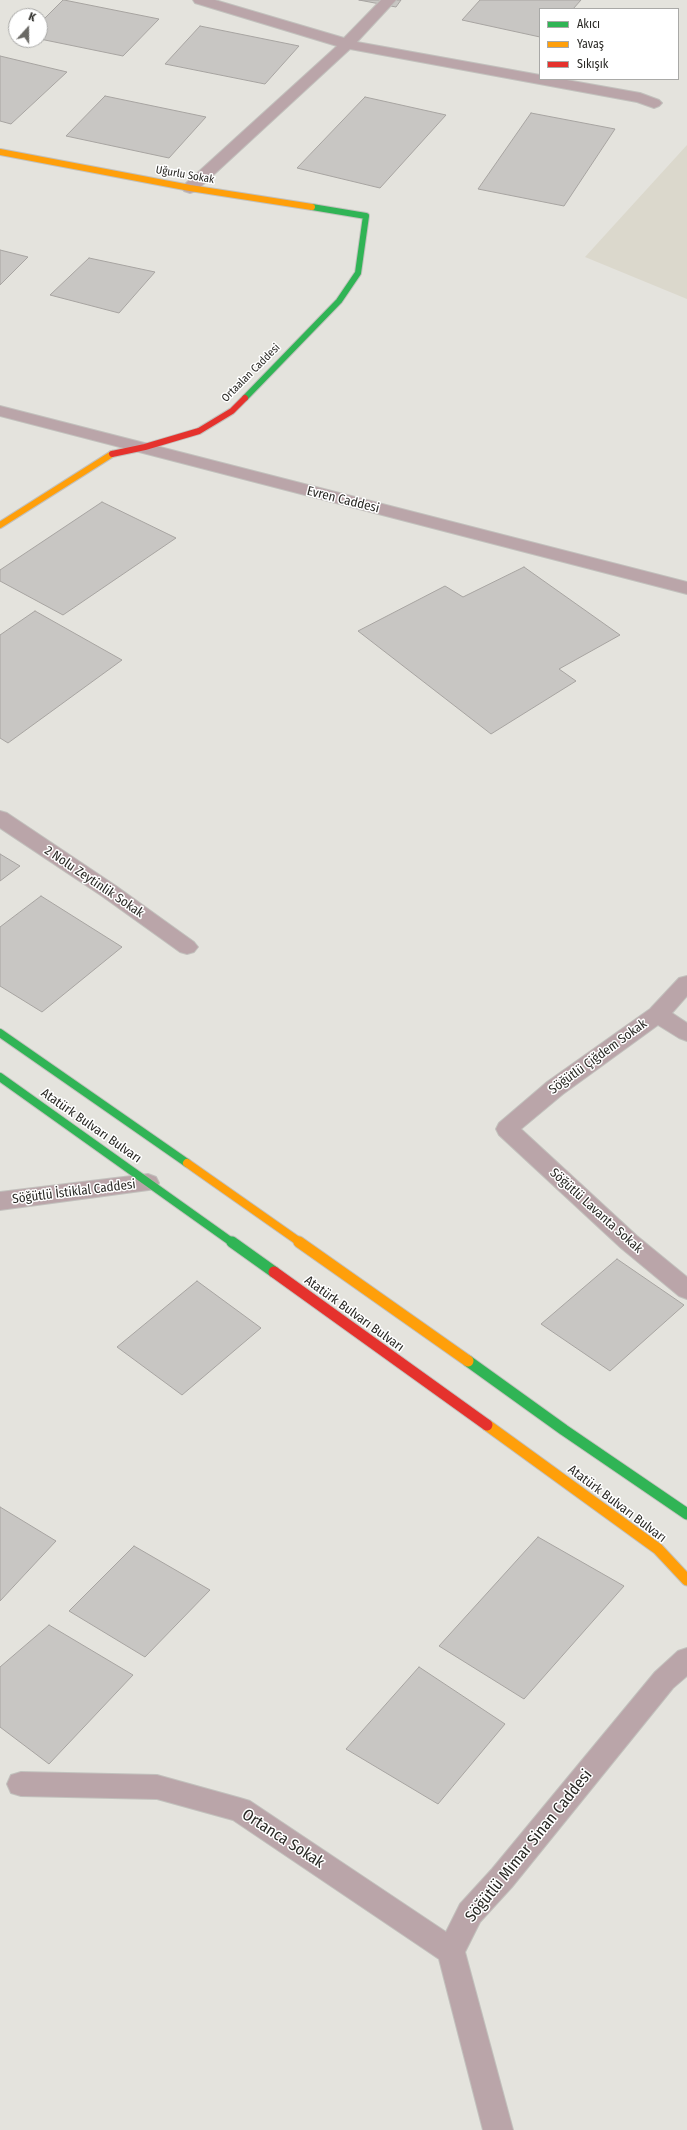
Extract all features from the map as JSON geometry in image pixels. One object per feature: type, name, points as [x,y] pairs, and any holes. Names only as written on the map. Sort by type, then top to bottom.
[{"type":"street","points":[[201,0],[347,44],[539,79]]},
{"type":"street","points":[[190,188],[347,44],[389,0]]},
{"type":"street","points":[[544,80],[632,96],[654,103]]},
{"type":"street","name":"Uğurlu Sokak","points":[[0,152],[190,188],[366,216]]},
{"type":"street","name":"Ortaalan Caddesi","points":[[0,525],[112,454],[145,448],[199,431],[232,411],[339,302],[358,273],[366,216]]},
{"type":"street","name":"Evren Caddesi","points":[[0,411],[687,588]]},
{"type":"street","name":"2 Nolu Zeytinlik Sokak","points":[[0,818],[109,891],[187,947]]},
{"type":"street","name":"Söğütlü Çiğdem Sokak","points":[[507,1129],[555,1088],[658,1014],[687,983]]},
{"type":"street","points":[[658,1014],[687,1032]]},
{"type":"street","name":"Atatürk Bulvarı Bulvarı","points":[[0,1033],[317,1253],[564,1430],[687,1514]]},
{"type":"street","name":"Atatürk Bulvarı Bulvarı","points":[[0,1078],[640,1535],[658,1549],[687,1580]]},
{"type":"street","name":"Söğütlü Lavanta Sokak","points":[[507,1129],[629,1242],[687,1290]]},
{"type":"street","name":"Söğütlü İstiklal Caddesi","points":[[0,1201],[148,1183]]},
{"type":"street","name":"Söğütlü Mimar Sinan Caddesi","points":[[451,1951],[470,1913],[502,1878],[664,1680],[687,1659]]},
{"type":"street","name":"Ortanca Sokak","points":[[21,1784],[157,1787],[240,1810],[451,1951]]},
{"type":"street","points":[[451,1951],[498,2130]]},
{"type":"shaded area","points":[[687,145],[687,299],[585,257]]},
{"type":"building","points":[[63,0],[159,19],[123,56],[48,41],[48,15]]},
{"type":"building","points":[[359,0],[401,0],[396,7]]},
{"type":"building","points":[[480,0],[581,0],[574,8],[539,8],[539,37],[462,20]]},
{"type":"building","points":[[200,26],[299,46],[265,84],[165,64]]},
{"type":"building","points":[[0,56],[67,72],[11,124],[0,121]]},
{"type":"building","points":[[105,96],[206,117],[169,158],[66,136]]},
{"type":"building","points":[[365,97],[446,115],[380,188],[297,168]]},
{"type":"building","points":[[531,113],[615,129],[564,206],[478,189]]},
{"type":"building","points":[[0,250],[28,257],[0,285]]},
{"type":"building","points":[[89,258],[155,272],[119,313],[50,295]]},
{"type":"building","points":[[102,502],[176,538],[63,615],[0,581],[0,570]]},
{"type":"building","points":[[524,567],[620,635],[559,669],[576,681],[491,734],[358,631],[445,586],[463,597]]},
{"type":"building","points":[[35,611],[122,660],[8,743],[0,738],[0,635]]},
{"type":"building","points":[[0,854],[20,866],[0,881]]},
{"type":"building","points":[[41,896],[122,947],[42,1012],[0,986],[0,927]]},
{"type":"building","points":[[617,1259],[684,1305],[610,1371],[541,1324]]},
{"type":"building","points":[[197,1281],[261,1328],[182,1395],[117,1347]]},
{"type":"building","points":[[0,1507],[56,1541],[0,1601]]},
{"type":"building","points":[[538,1537],[624,1586],[524,1699],[439,1646]]},
{"type":"building","points":[[134,1546],[210,1590],[145,1657],[69,1611]]},
{"type":"building","points":[[49,1625],[133,1675],[49,1764],[0,1727],[0,1667]]},
{"type":"building","points":[[419,1667],[505,1724],[438,1804],[346,1749]]},
{"type":"traffic: fast","points":[[245,398],[339,301],[358,273],[366,216],[312,207]]},
{"type":"traffic: fast","points":[[0,1033],[187,1163]]},
{"type":"traffic: fast","points":[[0,1077],[274,1272]]},
{"type":"traffic: fast","points":[[468,1361],[564,1430],[687,1514]]},
{"type":"traffic: slow","points":[[0,152],[190,188],[312,207]]},
{"type":"traffic: slow","points":[[0,525],[112,454]]},
{"type":"traffic: slow","points":[[187,1163],[468,1361]]},
{"type":"traffic: slow","points":[[487,1425],[658,1549],[687,1580]]},
{"type":"traffic: jam","points":[[112,454],[145,447],[199,431],[232,411],[245,398]]},
{"type":"traffic: jam","points":[[274,1272],[487,1425]]}]
